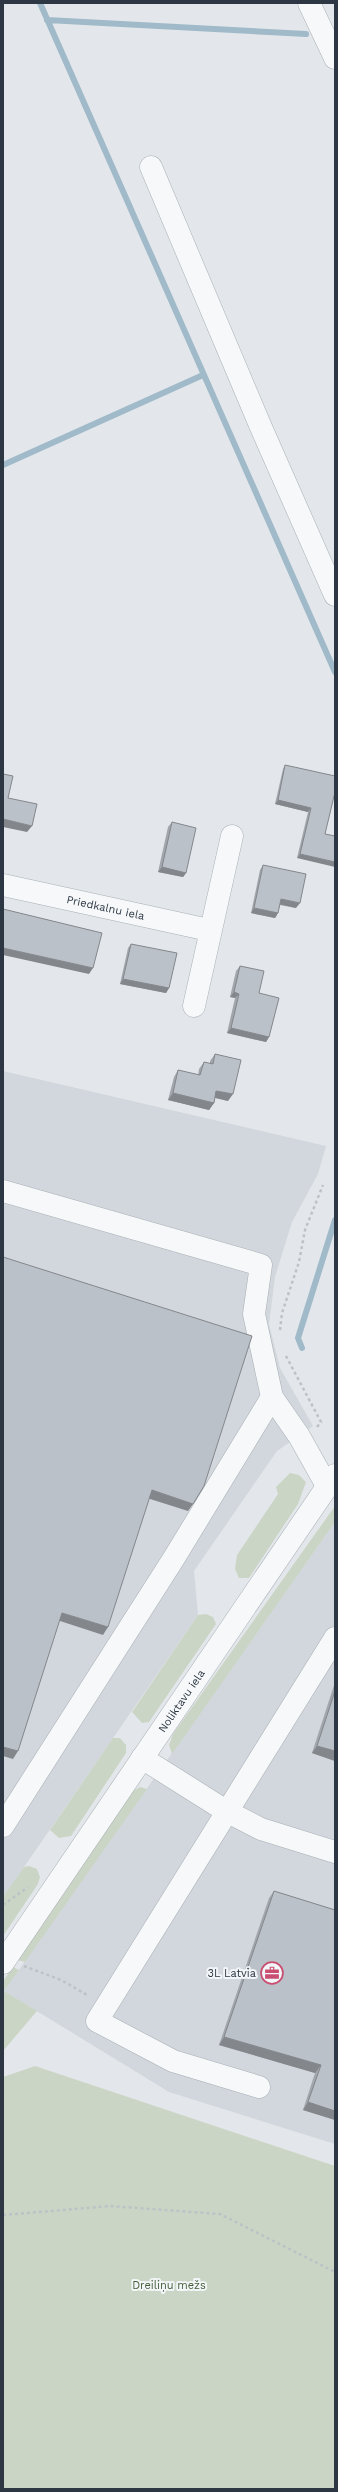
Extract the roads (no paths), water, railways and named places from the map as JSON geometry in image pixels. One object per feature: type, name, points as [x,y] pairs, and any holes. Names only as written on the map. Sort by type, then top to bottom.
[{"type":"street","points":[[309,3],[335,58]]},
{"type":"street","points":[[151,167],[257,418],[335,595]]},
{"type":"street","points":[[194,1006],[209,930],[232,836]]},
{"type":"street","name":"Priedkalnu iela","points":[[3,885],[209,930]]},
{"type":"street","points":[[3,1191],[260,1264],[254,1314],[272,1397],[174,1558],[3,1826]]},
{"type":"street","name":"Noliktavu iela","points":[[13,1964],[142,1758],[331,1481],[272,1397]]},
{"type":"street","points":[[259,2086],[173,2061],[97,2021],[226,1811],[335,1638]]},
{"type":"street","points":[[142,1758],[226,1811],[261,1829],[335,1852]]},
{"type":"waterway","points":[[40,3],[335,672]]},
{"type":"waterway","points":[[47,20],[306,34]]},
{"type":"waterway","points":[[3,465],[203,375]]},
{"type":"waterway","points":[[302,1348],[298,1338],[335,1220]]},
{"type":"place","name":"3L Latvia","points":[[272,1973]]},
{"type":"park label","name":"Dreiliņu mežs","points":[[169,2285]]}]
